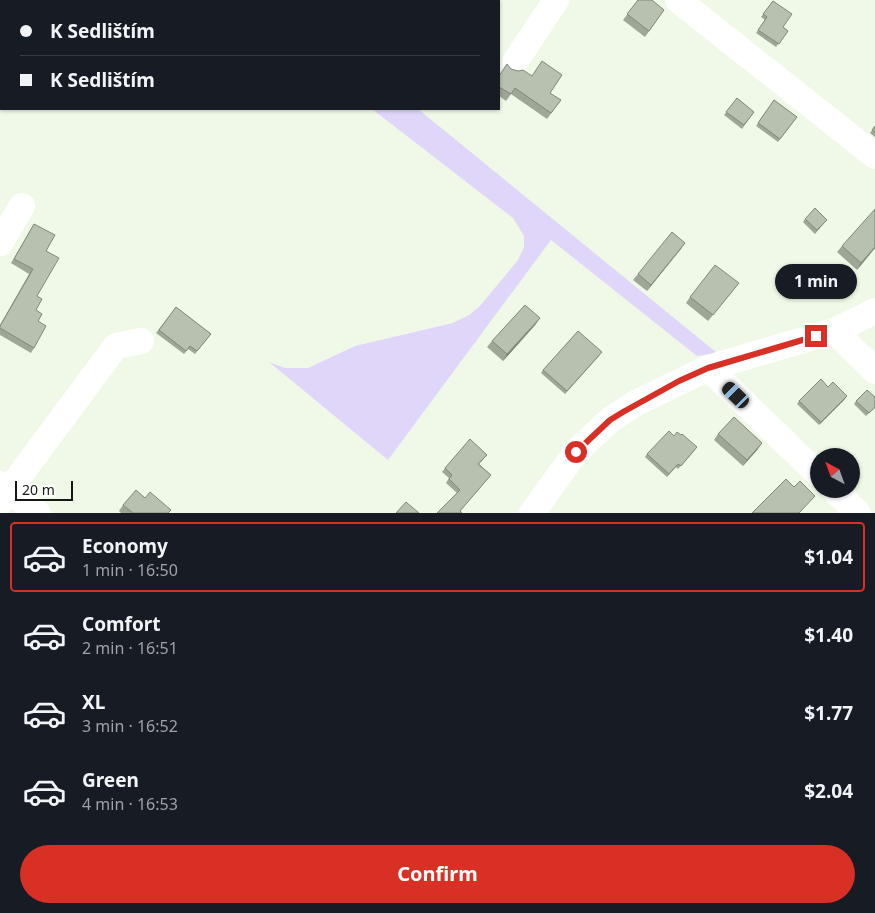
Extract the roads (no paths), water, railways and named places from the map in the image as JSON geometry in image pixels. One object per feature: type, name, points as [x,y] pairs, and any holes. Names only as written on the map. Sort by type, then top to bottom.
[{"type":"street","points":[[515,62],[556,0]]},
{"type":"street","points":[[678,0],[875,156]]},
{"type":"street","points":[[0,243],[22,206]]},
{"type":"street","points":[[532,513],[576,452],[610,420],[654,393],[708,368],[834,331],[875,311]]},
{"type":"street","points":[[834,331],[875,371]]},
{"type":"street","points":[[38,513],[3,492],[116,346],[141,341]]},
{"type":"street","points":[[708,368],[810,466]]},
{"type":"street","points":[[842,498],[858,513]]}]
